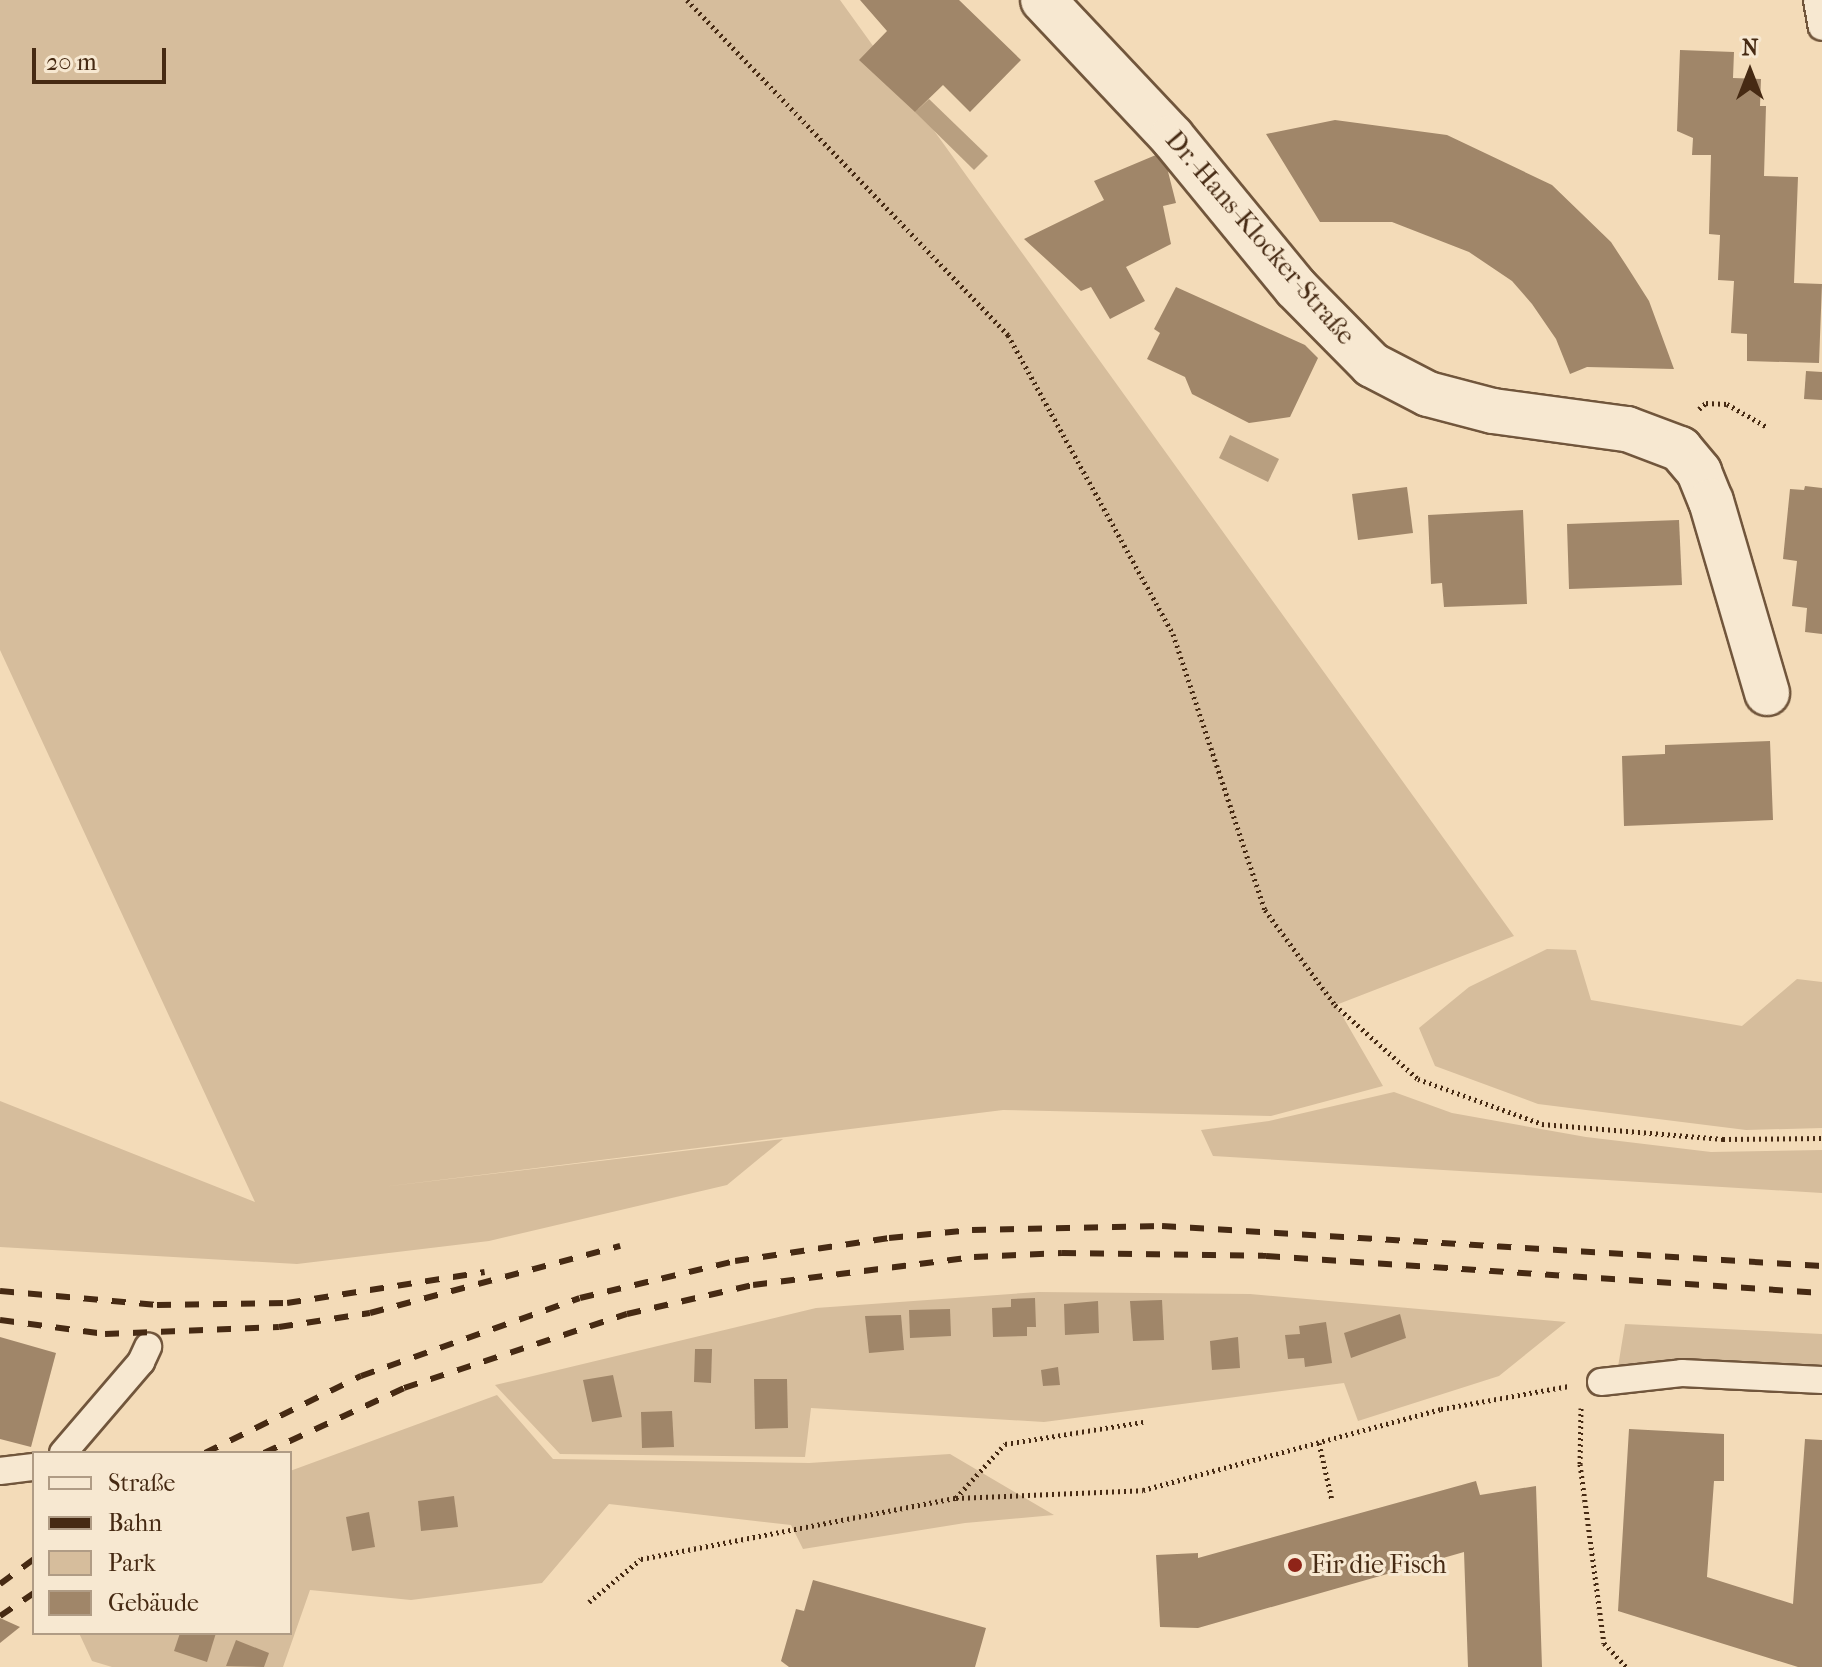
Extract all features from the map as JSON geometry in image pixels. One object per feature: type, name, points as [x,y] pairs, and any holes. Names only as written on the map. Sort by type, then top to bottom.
[{"type":"street","name":"Dr.-Hans-Klocker-Straße","points":[[1043,0],[1172,137],[1296,288],[1372,365],[1428,394],[1493,411],[1627,429],[1680,449],[1699,472],[1711,501],[1767,693]]},
{"type":"lane","points":[[1817,0],[1822,27]]},
{"type":"lane","points":[[65,1451],[141,1362],[148,1347]]},
{"type":"lane","points":[[1601,1382],[1682,1373],[1759,1373],[1822,1380]]},
{"type":"lane","points":[[0,1471],[32,1467]]},
{"type":"path","points":[[687,0],[1008,335],[1173,634],[1265,910],[1335,1005],[1418,1079],[1542,1124],[1723,1139],[1822,1138]]},
{"type":"path","points":[[589,1602],[641,1559],[956,1498],[1143,1490],[1441,1409],[1601,1382]]},
{"type":"path","points":[[1601,1382],[1577,1414],[1580,1464],[1604,1643],[1626,1667]]},
{"type":"path","points":[[956,1498],[1005,1444],[1143,1422]]},
{"type":"path","points":[[1319,1443],[1332,1500]]},
{"type":"green space","points":[[0,0],[840,0],[1514,936],[1336,1005],[1383,1086],[1271,1116],[1003,1110],[382,1187],[783,1139],[727,1185],[489,1241],[297,1264],[0,1247],[0,1101],[255,1202],[0,650]]},
{"type":"green space","points":[[1547,949],[1576,950],[1591,1000],[1742,1026],[1797,979],[1822,982],[1822,1128],[1746,1130],[1538,1104],[1435,1066],[1419,1028],[1469,987]]},
{"type":"green space","points":[[1394,1092],[1452,1113],[1586,1137],[1711,1152],[1822,1150],[1822,1193],[1213,1156],[1201,1130],[1269,1121]]},
{"type":"green space","points":[[1038,1292],[1250,1294],[1566,1322],[1499,1376],[1358,1421],[1344,1383],[1044,1422],[811,1408],[805,1457],[560,1454],[495,1385],[816,1308]]},
{"type":"green space","points":[[1625,1324],[1822,1334],[1822,1369],[1682,1363],[1617,1373]]},
{"type":"green space","points":[[497,1395],[553,1459],[809,1463],[950,1454],[1054,1515],[965,1523],[803,1549],[791,1525],[609,1504],[542,1583],[411,1600],[310,1590],[283,1667],[112,1667],[92,1661],[80,1635],[292,1635],[292,1470]]},
{"type":"shaded area","points":[[929,99],[988,156],[974,170],[915,112]]},
{"type":"shaded area","points":[[1230,435],[1279,459],[1268,482],[1219,458]]},
{"type":"building","points":[[860,0],[959,0],[1021,60],[970,112],[943,85],[915,112],[859,60],[887,31]]},
{"type":"building","points":[[1680,50],[1734,52],[1733,78],[1761,79],[1760,106],[1766,106],[1764,176],[1798,177],[1794,283],[1822,284],[1819,363],[1747,361],[1747,334],[1731,333],[1734,281],[1718,280],[1720,235],[1709,234],[1711,155],[1692,155],[1693,138],[1677,131]]},
{"type":"building","points":[[1335,120],[1447,135],[1552,185],[1611,242],[1649,301],[1674,369],[1587,367],[1570,374],[1556,339],[1532,304],[1512,281],[1469,252],[1392,222],[1320,222],[1266,134]]},
{"type":"building","points":[[1163,152],[1176,203],[1163,206],[1171,244],[1126,267],[1145,301],[1110,319],[1091,287],[1081,291],[1024,239],[1104,200],[1094,181]]},
{"type":"building","points":[[1176,287],[1305,345],[1318,358],[1290,417],[1249,423],[1192,394],[1185,377],[1147,359],[1160,333],[1154,329]]},
{"type":"building","points":[[1806,371],[1822,372],[1822,400],[1804,399]]},
{"type":"building","points":[[1805,486],[1822,488],[1822,634],[1805,632],[1807,608],[1792,606],[1797,561],[1783,559],[1790,489],[1804,490]]},
{"type":"building","points":[[1407,487],[1413,533],[1358,540],[1352,494]]},
{"type":"building","points":[[1523,510],[1527,604],[1444,607],[1442,583],[1431,584],[1428,515]]},
{"type":"building","points":[[1679,520],[1682,585],[1569,589],[1567,524]]},
{"type":"building","points":[[1770,741],[1773,820],[1624,826],[1622,756],[1665,754],[1665,745]]},
{"type":"building","points":[[1035,1298],[1036,1327],[1027,1327],[1027,1336],[993,1337],[992,1308],[1011,1307],[1011,1299]]},
{"type":"building","points":[[1162,1300],[1164,1340],[1133,1341],[1130,1301]]},
{"type":"building","points":[[1098,1301],[1099,1333],[1065,1335],[1064,1304]]},
{"type":"building","points":[[950,1309],[951,1336],[910,1338],[909,1310]]},
{"type":"building","points":[[1400,1314],[1406,1338],[1351,1358],[1344,1333]]},
{"type":"building","points":[[901,1315],[904,1350],[869,1353],[865,1316]]},
{"type":"building","points":[[1326,1322],[1332,1363],[1305,1367],[1304,1358],[1288,1359],[1285,1335],[1300,1334],[1299,1326]]},
{"type":"building","points":[[0,1337],[56,1353],[31,1447],[0,1439]]},
{"type":"building","points":[[1238,1337],[1240,1368],[1212,1370],[1210,1341]]},
{"type":"building","points":[[695,1349],[712,1349],[711,1383],[694,1382]]},
{"type":"building","points":[[1058,1367],[1060,1385],[1043,1386],[1041,1370]]},
{"type":"building","points":[[613,1375],[622,1417],[592,1422],[583,1380]]},
{"type":"building","points":[[754,1379],[787,1379],[788,1428],[755,1429]]},
{"type":"building","points":[[672,1411],[674,1447],[642,1448],[641,1412]]},
{"type":"building","points":[[1629,1429],[1724,1434],[1724,1481],[1714,1481],[1707,1577],[1793,1604],[1805,1439],[1822,1440],[1822,1667],[1798,1667],[1618,1611]]},
{"type":"building","points":[[1476,1481],[1480,1495],[1536,1486],[1542,1667],[1468,1667],[1464,1552],[1198,1628],[1160,1627],[1156,1555],[1198,1553],[1198,1558]]},
{"type":"building","points":[[454,1496],[458,1527],[421,1531],[418,1501]]},
{"type":"building","points":[[369,1512],[375,1547],[352,1551],[346,1517]]},
{"type":"building","points":[[813,1580],[986,1628],[975,1667],[789,1667],[781,1661],[796,1609],[804,1611]]},
{"type":"building","points":[[0,1618],[20,1627],[0,1643]]},
{"type":"building","points":[[179,1635],[215,1635],[207,1662],[174,1651]]},
{"type":"building","points":[[236,1640],[269,1653],[264,1667],[226,1666]]},
{"type":"railway","points":[[209,1451],[361,1376],[580,1298],[735,1261],[889,1238],[972,1230],[1162,1226],[1822,1266]]},
{"type":"railway","points":[[0,1320],[105,1334],[279,1327],[370,1313],[620,1246]]},
{"type":"railway","points":[[268,1451],[404,1388],[627,1314],[753,1285],[974,1257],[1062,1253],[1266,1256],[1822,1293]]},
{"type":"railway","points":[[0,1291],[157,1305],[287,1303],[485,1272]]},
{"type":"railway","points":[[0,1584],[32,1560]]},
{"type":"railway","points":[[0,1616],[32,1594]]},
{"type":"place","name":"Fir die Fisch","points":[[1295,1565]]}]
